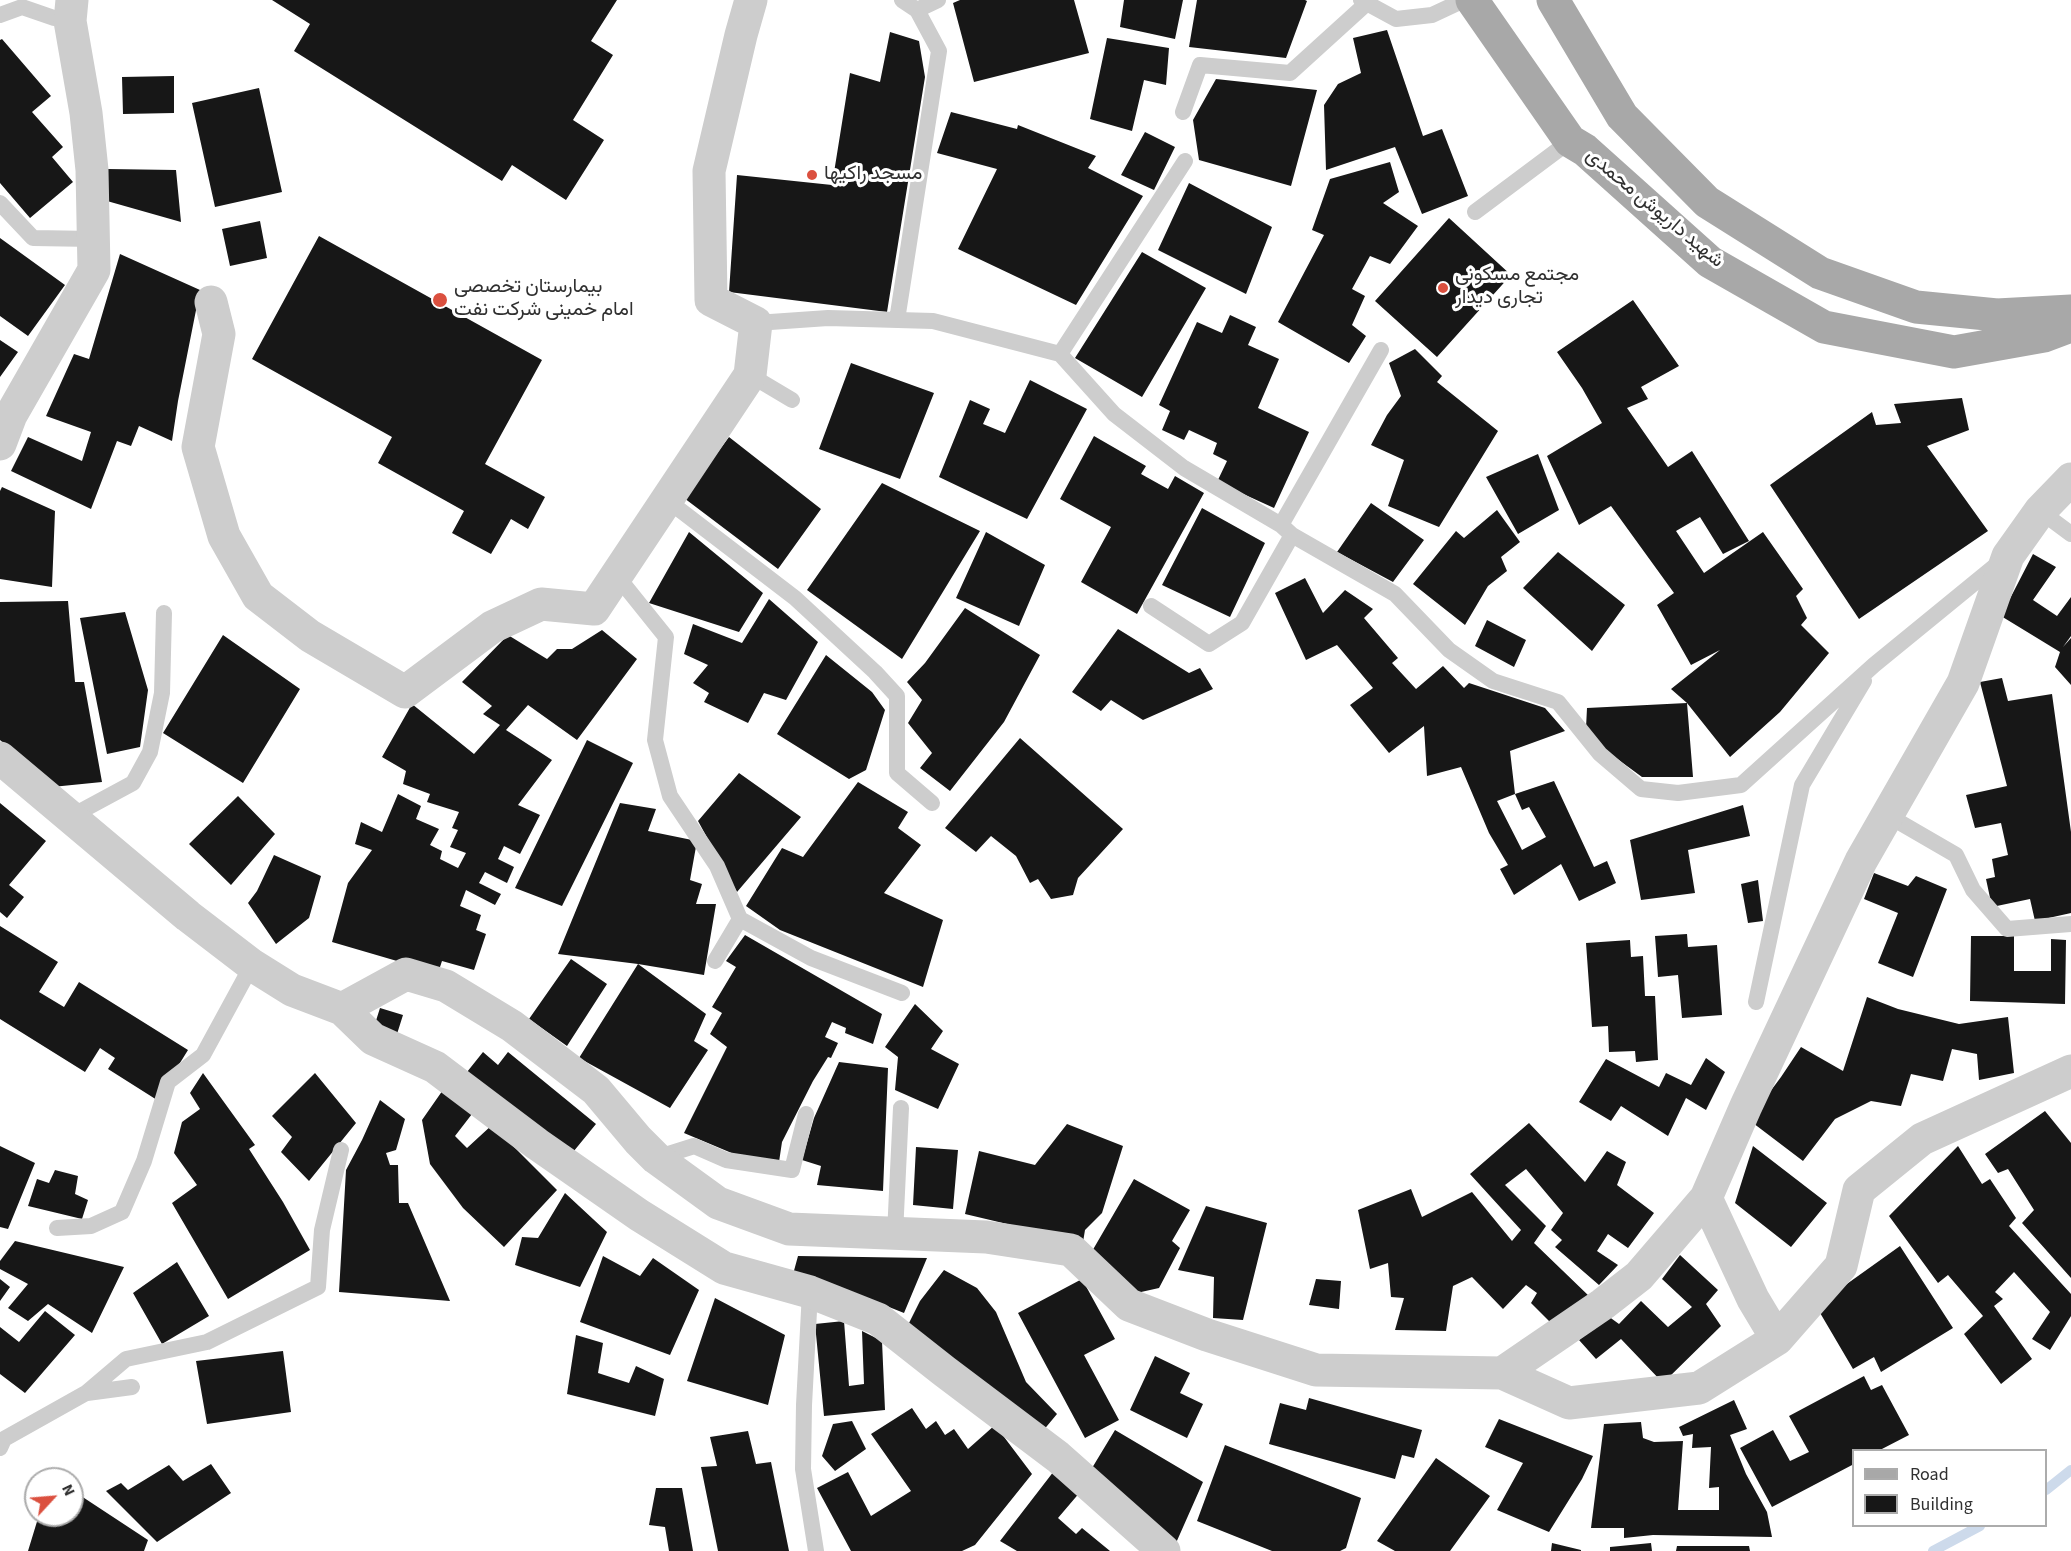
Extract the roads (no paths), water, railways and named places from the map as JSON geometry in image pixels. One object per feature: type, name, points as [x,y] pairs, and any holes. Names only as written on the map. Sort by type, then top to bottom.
[{"type":"main road","name":"شهید داریوش محمدی","points":[[1472,0],[1570,141],[1585,150],[1710,262],[1824,327],[1954,352],[2044,336],[2071,326]]},
{"type":"main road","name":"شهید داریوش محمدی","points":[[1553,0],[1622,116],[1707,202],[1820,273],[1916,307],[1997,315],[2071,311]]},
{"type":"street","points":[[211,302],[219,334],[198,447],[224,536],[258,596],[310,636],[405,692],[492,627],[541,604],[594,609],[750,375],[756,323],[711,300],[709,171],[741,35],[752,0]]},
{"type":"street","points":[[4,422],[93,270],[91,159],[71,10]]},
{"type":"street","points":[[1502,1373],[1603,1304],[1639,1276],[1706,1198],[1756,1084],[1861,861],[1963,683],[2008,556],[2040,511],[2071,479]]},
{"type":"street","points":[[0,758],[188,916],[252,965],[292,990],[342,1009],[373,1039],[435,1067],[537,1144],[639,1215],[724,1268],[810,1292],[878,1319],[1058,1457],[1164,1551]]},
{"type":"street","points":[[342,1009],[406,974],[446,986],[512,1026],[596,1090],[656,1158],[718,1203],[789,1229],[986,1237],[1071,1250],[1130,1305],[1207,1335],[1316,1370],[1502,1373],[1569,1403],[1699,1389],[1777,1339],[1841,1266],[1859,1190],[1922,1139],[2071,1071]]},
{"type":"street","points":[[1706,1198],[1753,1299],[1777,1339]]},
{"type":"lane","points":[[897,320],[939,51],[917,10],[902,0]]},
{"type":"lane","points":[[917,10],[938,0]]},
{"type":"lane","points":[[1183,112],[1200,65],[1290,74],[1364,2],[1396,19],[1432,15],[1464,0]]},
{"type":"lane","points":[[0,15],[22,7],[54,18],[71,10]]},
{"type":"lane","points":[[1474,212],[1570,141]]},
{"type":"lane","points":[[1060,354],[1185,161]]},
{"type":"lane","points":[[0,203],[33,238],[94,239]]},
{"type":"lane","points":[[756,323],[828,318],[933,321],[1060,354],[1114,414],[1184,468],[1395,594],[1449,650],[1493,681],[1558,702],[1600,754],[1641,789],[1678,793],[1741,785],[1874,665],[2008,556]]},
{"type":"lane","points":[[1151,606],[1209,644],[1242,623],[1286,530],[1381,350]]},
{"type":"lane","points":[[750,375],[792,400]]},
{"type":"lane","points":[[667,500],[795,598],[875,672],[897,696],[897,773],[932,803]]},
{"type":"lane","points":[[2040,511],[2071,534]]},
{"type":"lane","points":[[616,576],[666,637],[655,740],[670,796],[717,866],[740,919],[811,958],[902,993]]},
{"type":"lane","points":[[70,817],[133,783],[150,752],[162,693],[164,613]]},
{"type":"lane","points":[[1756,1002],[1802,785],[1874,665]]},
{"type":"lane","points":[[1887,815],[1956,855],[1973,890],[2007,929],[2071,924]]},
{"type":"lane","points":[[715,961],[740,919]]},
{"type":"lane","points":[[57,1228],[91,1226],[122,1212],[144,1161],[168,1082],[203,1055],[252,965]]},
{"type":"lane","points":[[896,1234],[901,1108]]},
{"type":"lane","points":[[656,1158],[694,1146],[726,1161],[792,1170],[806,1114]]},
{"type":"lane","points":[[0,1448],[4,1439],[86,1394],[126,1359],[207,1342],[318,1287],[322,1230],[341,1150]]},
{"type":"lane","points":[[810,1292],[803,1469],[816,1551]]},
{"type":"lane","points":[[86,1394],[132,1387]]},
{"type":"waterway","points":[[2047,1489],[2071,1470]]},
{"type":"waterway","points":[[1933,1551],[1978,1527]]},
{"type":"place","name":"مسجد راکیها","points":[[812,175]]},
{"type":"place","name":"مجتمع مسکونی تجاری دیدار","points":[[1443,288]]},
{"type":"place","name":"بیمارستان تخصصی امام خمینی شرکت نفت","points":[[440,300]]}]
